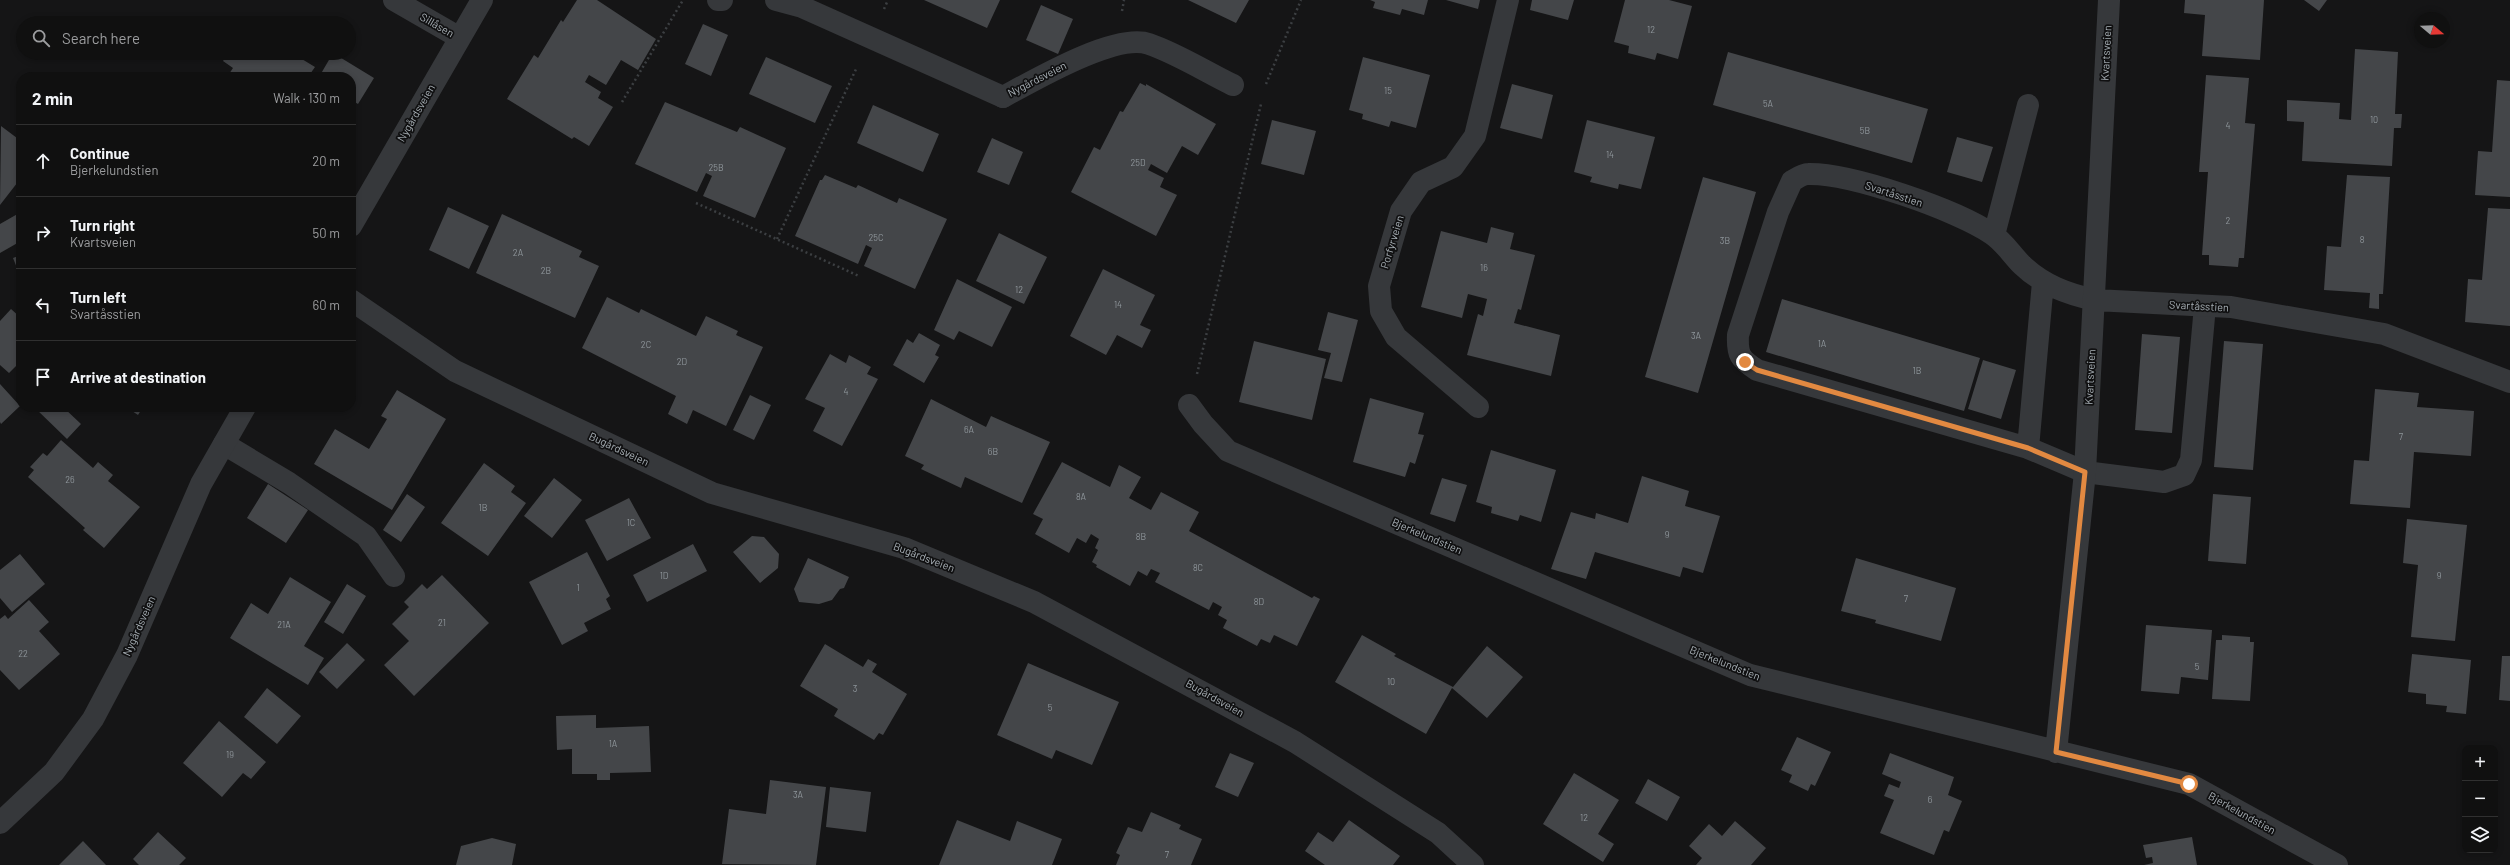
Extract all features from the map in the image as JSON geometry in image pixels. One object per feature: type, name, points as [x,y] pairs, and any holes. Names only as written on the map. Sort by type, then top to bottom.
[{"type":"street","name":"Sillåsen","points":[[394,0],[460,38]]},
{"type":"street","name":"Nygårdsveien","points":[[356,217],[482,0]]},
{"type":"street","name":"Nygårdsveien","points":[[776,0],[802,7],[1003,97],[1061,66],[1117,44],[1147,43],[1233,85]]},
{"type":"street","name":"Porfyrveien","points":[[1478,407],[1396,336],[1381,311],[1379,286],[1401,211],[1421,182],[1453,167],[1475,136],[1508,0]]},
{"type":"street","name":"Kvartsveien","points":[[2056,752],[2085,472],[2095,300],[2109,0]]},
{"type":"street","points":[[1994,235],[2028,105]]},
{"type":"street","name":"Svartåsstien","points":[[2205,306],[2191,460],[2184,475],[2164,482],[2085,472],[2028,448],[1757,370],[1745,362],[1737,352],[1738,335],[1778,212],[1792,181],[1806,174],[1833,176],[1891,192],[1967,219],[1994,235],[2022,265],[2043,282],[2067,294],[2095,300],[2231,307],[2384,334],[2510,382]]},
{"type":"street","points":[[2028,448],[2043,282]]},
{"type":"street","name":"Bugårdsveien","points":[[356,303],[455,371],[712,493],[904,548],[1034,602],[1295,742],[1438,833],[1473,865]]},
{"type":"street","name":"Bjerkelundstien","points":[[1189,406],[1203,424],[1228,451],[1750,675],[2189,784],[2337,865]]},
{"type":"street","name":"Nygårdsveien","points":[[0,823],[54,772],[93,720],[127,655],[201,484],[242,412]]},
{"type":"street","points":[[224,444],[289,483],[366,536],[394,576]]},
{"type":"path","points":[[622,102],[683,0]]},
{"type":"path","points":[[777,239],[888,0]]},
{"type":"path","points":[[1265,88],[1301,0]]},
{"type":"path","points":[[1189,406],[1263,96]]},
{"type":"path","points":[[696,203],[859,276]]},
{"type":"building","points":[[577,0],[597,0],[656,39],[638,70],[621,60],[606,85],[589,75],[585,82],[601,92],[598,98],[613,107],[589,146],[574,137],[572,139],[507,99],[534,55],[538,58],[561,20],[563,22]]},
{"type":"building","points":[[924,0],[1000,0],[987,28]]},
{"type":"building","points":[[1188,0],[1249,0],[1236,23]]},
{"type":"building","points":[[1370,0],[1428,0],[1424,15],[1402,9],[1400,15],[1373,8],[1375,2]]},
{"type":"building","points":[[1446,0],[1480,0],[1478,9]]},
{"type":"building","points":[[1532,0],[1574,0],[1568,20],[1530,10]]},
{"type":"building","points":[[1625,0],[1669,0],[1692,6],[1678,59],[1657,53],[1655,60],[1628,53],[1629,46],[1614,42]]},
{"type":"building","points":[[2185,0],[2264,0],[2260,60],[2202,56],[2205,15],[2184,13]]},
{"type":"building","points":[[2304,0],[2327,0],[2319,11]]},
{"type":"building","points":[[1041,5],[1073,19],[1058,54],[1026,40]]},
{"type":"building","points":[[703,24],[728,35],[711,76],[685,64]]},
{"type":"building","points":[[2355,49],[2398,52],[2395,114],[2402,114],[2401,128],[2394,128],[2392,166],[2302,161],[2304,122],[2287,121],[2287,100],[2340,103],[2339,119],[2351,120]]},
{"type":"building","points":[[1728,52],[1928,109],[1912,163],[1713,105]]},
{"type":"building","points":[[766,57],[832,86],[815,123],[749,94]]},
{"type":"building","points":[[1363,57],[1430,75],[1416,128],[1391,121],[1389,127],[1362,119],[1363,114],[1349,110]]},
{"type":"building","points":[[304,60],[315,67],[312,72],[230,72],[233,68],[223,61]]},
{"type":"building","points":[[329,60],[344,60],[374,78],[358,104],[356,103],[356,72],[322,72]]},
{"type":"building","points":[[2206,75],[2249,78],[2245,123],[2255,124],[2244,258],[2239,258],[2238,267],[2209,265],[2209,255],[2202,255],[2208,172],[2199,172]]},
{"type":"building","points":[[2497,80],[2510,81],[2510,197],[2475,195],[2478,151],[2492,152]]},
{"type":"building","points":[[1140,83],[1146,86],[1146,84],[1216,124],[1198,155],[1182,146],[1167,173],[1151,164],[1148,170],[1164,178],[1160,187],[1177,195],[1156,236],[1071,192],[1094,147],[1100,150],[1120,111],[1123,112]]},
{"type":"building","points":[[1512,84],[1553,95],[1542,139],[1500,128]]},
{"type":"building","points":[[665,102],[737,132],[740,127],[786,148],[755,218],[703,196],[712,176],[706,173],[697,192],[635,164]]},
{"type":"building","points":[[873,105],[939,134],[923,172],[857,143]]},
{"type":"building","points":[[1272,120],[1316,131],[1304,175],[1261,164]]},
{"type":"building","points":[[1587,120],[1655,137],[1641,189],[1619,184],[1618,189],[1590,182],[1592,177],[1574,172]]},
{"type":"building","points":[[1,126],[16,137],[16,184],[0,205]]},
{"type":"building","points":[[1957,137],[1993,147],[1982,182],[1947,172]]},
{"type":"building","points":[[992,138],[1023,152],[1009,185],[977,172]]},
{"type":"building","points":[[825,175],[856,188],[858,185],[897,203],[899,198],[947,219],[915,289],[864,266],[872,248],[866,245],[858,264],[795,236],[820,180],[822,180]]},
{"type":"building","points":[[2347,175],[2390,177],[2383,294],[2379,294],[2379,309],[2369,308],[2370,293],[2324,290],[2327,246],[2341,247]]},
{"type":"building","points":[[1703,177],[1756,192],[1698,393],[1645,377]]},
{"type":"building","points":[[448,207],[489,226],[469,269],[429,250]]},
{"type":"building","points":[[2488,208],[2510,209],[2510,326],[2465,322],[2468,279],[2482,280]]},
{"type":"building","points":[[502,214],[582,251],[579,257],[599,266],[575,318],[476,273]]},
{"type":"building","points":[[16,215],[16,244],[0,253],[0,224]]},
{"type":"building","points":[[1491,227],[1514,233],[1510,249],[1535,255],[1521,310],[1518,309],[1514,323],[1560,335],[1551,376],[1467,355],[1478,314],[1483,316],[1487,299],[1468,294],[1462,318],[1421,307],[1441,231],[1487,243]]},
{"type":"building","points":[[999,233],[1047,257],[1024,304],[976,281]]},
{"type":"building","points":[[16,257],[16,266],[13,258]]},
{"type":"building","points":[[1103,269],[1155,295],[1140,325],[1151,330],[1142,348],[1117,335],[1106,355],[1070,336]]},
{"type":"building","points":[[957,279],[1012,307],[992,347],[959,331],[954,340],[934,330]]},
{"type":"building","points":[[607,297],[639,313],[641,309],[696,336],[706,316],[738,331],[736,335],[763,347],[726,426],[693,410],[687,424],[668,414],[676,396],[582,348]]},
{"type":"building","points":[[1782,299],[1980,358],[1964,411],[1766,352]]},
{"type":"building","points":[[11,309],[16,314],[16,366],[9,373],[0,365],[0,321]]},
{"type":"building","points":[[1328,312],[1358,320],[1342,382],[1324,378],[1331,353],[1318,350]]},
{"type":"building","points":[[919,333],[940,345],[935,355],[939,357],[924,383],[893,365],[907,339],[913,343]]},
{"type":"building","points":[[2142,334],[2180,337],[2172,433],[2135,430]]},
{"type":"building","points":[[1254,341],[1326,359],[1312,420],[1239,402]]},
{"type":"building","points":[[2224,341],[2263,344],[2253,470],[2214,467]]},
{"type":"building","points":[[830,354],[846,363],[849,355],[871,367],[867,374],[878,379],[842,446],[813,431],[825,408],[805,399]]},
{"type":"building","points":[[1983,360],[2016,370],[2001,419],[1968,409]]},
{"type":"building","points":[[0,384],[16,402],[16,410],[1,424]]},
{"type":"building","points":[[2375,389],[2419,393],[2417,407],[2474,411],[2471,456],[2414,452],[2410,508],[2350,504],[2354,460],[2369,461]]},
{"type":"building","points":[[397,390],[446,419],[392,510],[314,464],[335,429],[369,449],[387,419],[381,416]]},
{"type":"building","points":[[750,395],[771,405],[754,440],[733,430]]},
{"type":"building","points":[[1370,398],[1424,413],[1418,434],[1424,435],[1415,464],[1410,462],[1405,477],[1353,462]]},
{"type":"building","points":[[931,399],[986,427],[991,416],[1050,442],[1022,503],[965,477],[961,488],[921,469],[924,465],[905,456]]},
{"type":"building","points":[[39,412],[68,412],[81,424],[67,439]]},
{"type":"building","points":[[61,440],[93,468],[98,462],[113,475],[108,481],[140,507],[104,548],[83,530],[85,528],[28,477],[34,470],[30,467],[43,453],[47,456]]},
{"type":"building","points":[[1491,450],[1556,470],[1541,522],[1520,515],[1518,521],[1491,513],[1492,507],[1476,502]]},
{"type":"building","points":[[1062,462],[1110,487],[1119,465],[1141,477],[1129,498],[1151,510],[1161,492],[1199,512],[1189,531],[1312,598],[1314,596],[1320,599],[1297,646],[1274,635],[1270,643],[1261,639],[1257,646],[1223,628],[1227,620],[1218,615],[1222,607],[1213,602],[1209,610],[1155,582],[1160,573],[1151,569],[1147,576],[1138,571],[1130,586],[1096,567],[1097,565],[1092,562],[1098,550],[1095,548],[1099,539],[1091,534],[1086,543],[1077,538],[1069,553],[1035,534],[1043,519],[1033,514]]},
{"type":"building","points":[[484,463],[515,486],[511,492],[526,503],[488,556],[441,523]]},
{"type":"building","points":[[1642,476],[1689,491],[1685,506],[1720,516],[1703,573],[1683,567],[1680,577],[1595,552],[1586,579],[1551,569],[1571,512],[1595,519],[1596,513],[1628,523]]},
{"type":"building","points":[[554,478],[582,500],[552,538],[524,516]]},
{"type":"building","points":[[1442,478],[1467,485],[1455,522],[1430,514]]},
{"type":"building","points":[[268,484],[308,510],[286,543],[247,518]]},
{"type":"building","points":[[407,494],[425,507],[401,542],[383,530]]},
{"type":"building","points":[[2213,494],[2251,497],[2246,564],[2208,561]]},
{"type":"building","points":[[629,498],[651,538],[607,561],[585,520]]},
{"type":"building","points":[[2407,519],[2467,525],[2455,641],[2411,637],[2418,565],[2403,563]]},
{"type":"building","points":[[752,536],[764,537],[779,554],[778,568],[760,583],[733,552]]},
{"type":"building","points":[[693,544],[707,571],[647,602],[633,575]]},
{"type":"building","points":[[587,552],[610,596],[606,599],[611,609],[584,623],[588,631],[562,645],[529,582]]},
{"type":"building","points":[[20,554],[45,584],[12,612],[0,598],[0,570]]},
{"type":"building","points":[[808,558],[849,577],[844,588],[840,589],[832,600],[819,604],[799,602],[794,589]]},
{"type":"building","points":[[1856,558],[1956,588],[1941,641],[1875,623],[1876,620],[1841,611]]},
{"type":"building","points":[[442,575],[489,623],[414,696],[384,665],[409,641],[392,624],[409,607],[404,602],[422,584],[427,589]]},
{"type":"building","points":[[290,577],[331,602],[304,646],[324,658],[308,685],[230,638],[251,603],[268,614]]},
{"type":"building","points":[[347,584],[366,596],[343,634],[324,622]]},
{"type":"building","points":[[29,600],[49,622],[39,631],[60,654],[19,690],[0,670],[0,619],[5,615],[8,619]]},
{"type":"building","points":[[2146,625],[2212,630],[2208,680],[2181,677],[2179,694],[2141,691]]},
{"type":"building","points":[[1362,635],[1396,654],[1394,656],[1453,687],[1487,646],[1523,677],[1487,718],[1452,688],[1426,734],[1335,682]]},
{"type":"building","points":[[2222,635],[2250,637],[2250,642],[2254,642],[2250,701],[2212,699],[2216,640],[2222,640]]},
{"type":"building","points":[[347,643],[365,660],[337,689],[319,672]]},
{"type":"building","points":[[825,644],[863,667],[868,659],[877,664],[872,672],[907,694],[883,735],[879,733],[874,740],[834,716],[838,709],[800,686]]},
{"type":"building","points":[[2412,654],[2471,660],[2466,714],[2446,712],[2447,706],[2426,704],[2426,694],[2408,692]]},
{"type":"building","points":[[2502,656],[2510,656],[2510,701],[2499,700]]},
{"type":"building","points":[[1028,663],[1119,702],[1092,765],[1056,750],[1052,759],[997,735]]},
{"type":"building","points":[[267,688],[301,716],[277,744],[244,717]]},
{"type":"building","points":[[596,715],[596,728],[649,726],[651,772],[610,773],[610,780],[597,780],[597,774],[572,774],[572,749],[557,750],[556,716]]},
{"type":"building","points":[[219,721],[266,762],[251,779],[243,773],[222,797],[183,763]]},
{"type":"building","points":[[1797,737],[1831,752],[1815,786],[1811,784],[1808,791],[1789,782],[1792,775],[1781,770]]},
{"type":"building","points":[[1230,753],[1254,763],[1238,797],[1215,787]]},
{"type":"building","points":[[1890,753],[1954,777],[1948,795],[1962,801],[1949,832],[1944,830],[1934,855],[1880,833],[1894,800],[1884,796],[1889,784],[1899,788],[1901,782],[1882,774]]},
{"type":"building","points":[[1574,773],[1619,800],[1598,834],[1614,844],[1603,862],[1543,824]]},
{"type":"building","points":[[1648,779],[1680,797],[1667,821],[1635,803]]},
{"type":"building","points":[[770,780],[826,787],[816,865],[722,864],[729,809],[766,814]]},
{"type":"building","points":[[830,787],[871,792],[866,832],[826,827]]},
{"type":"building","points":[[1151,812],[1181,825],[1179,829],[1202,839],[1191,865],[1116,865],[1120,855],[1116,853],[1128,827],[1142,832]]},
{"type":"building","points":[[957,820],[1010,841],[1017,821],[1062,839],[1052,865],[939,865]]},
{"type":"building","points":[[1349,820],[1400,856],[1393,865],[1325,865],[1305,851],[1318,832],[1333,842]]},
{"type":"building","points":[[1735,821],[1766,848],[1751,865],[1696,865],[1702,858],[1689,846],[1709,824],[1722,836]]},
{"type":"building","points":[[158,832],[186,858],[179,865],[139,865],[133,859]]},
{"type":"building","points":[[2192,837],[2197,865],[2144,865],[2153,863],[2152,857],[2146,858],[2143,845]]},
{"type":"building","points":[[492,838],[516,844],[512,865],[456,865],[461,846]]},
{"type":"building","points":[[83,841],[106,865],[59,865]]},
{"type":"route","points":[[1745,362],[1757,370],[1883,405],[2028,448],[2085,472],[2056,752],[2189,784]]}]
